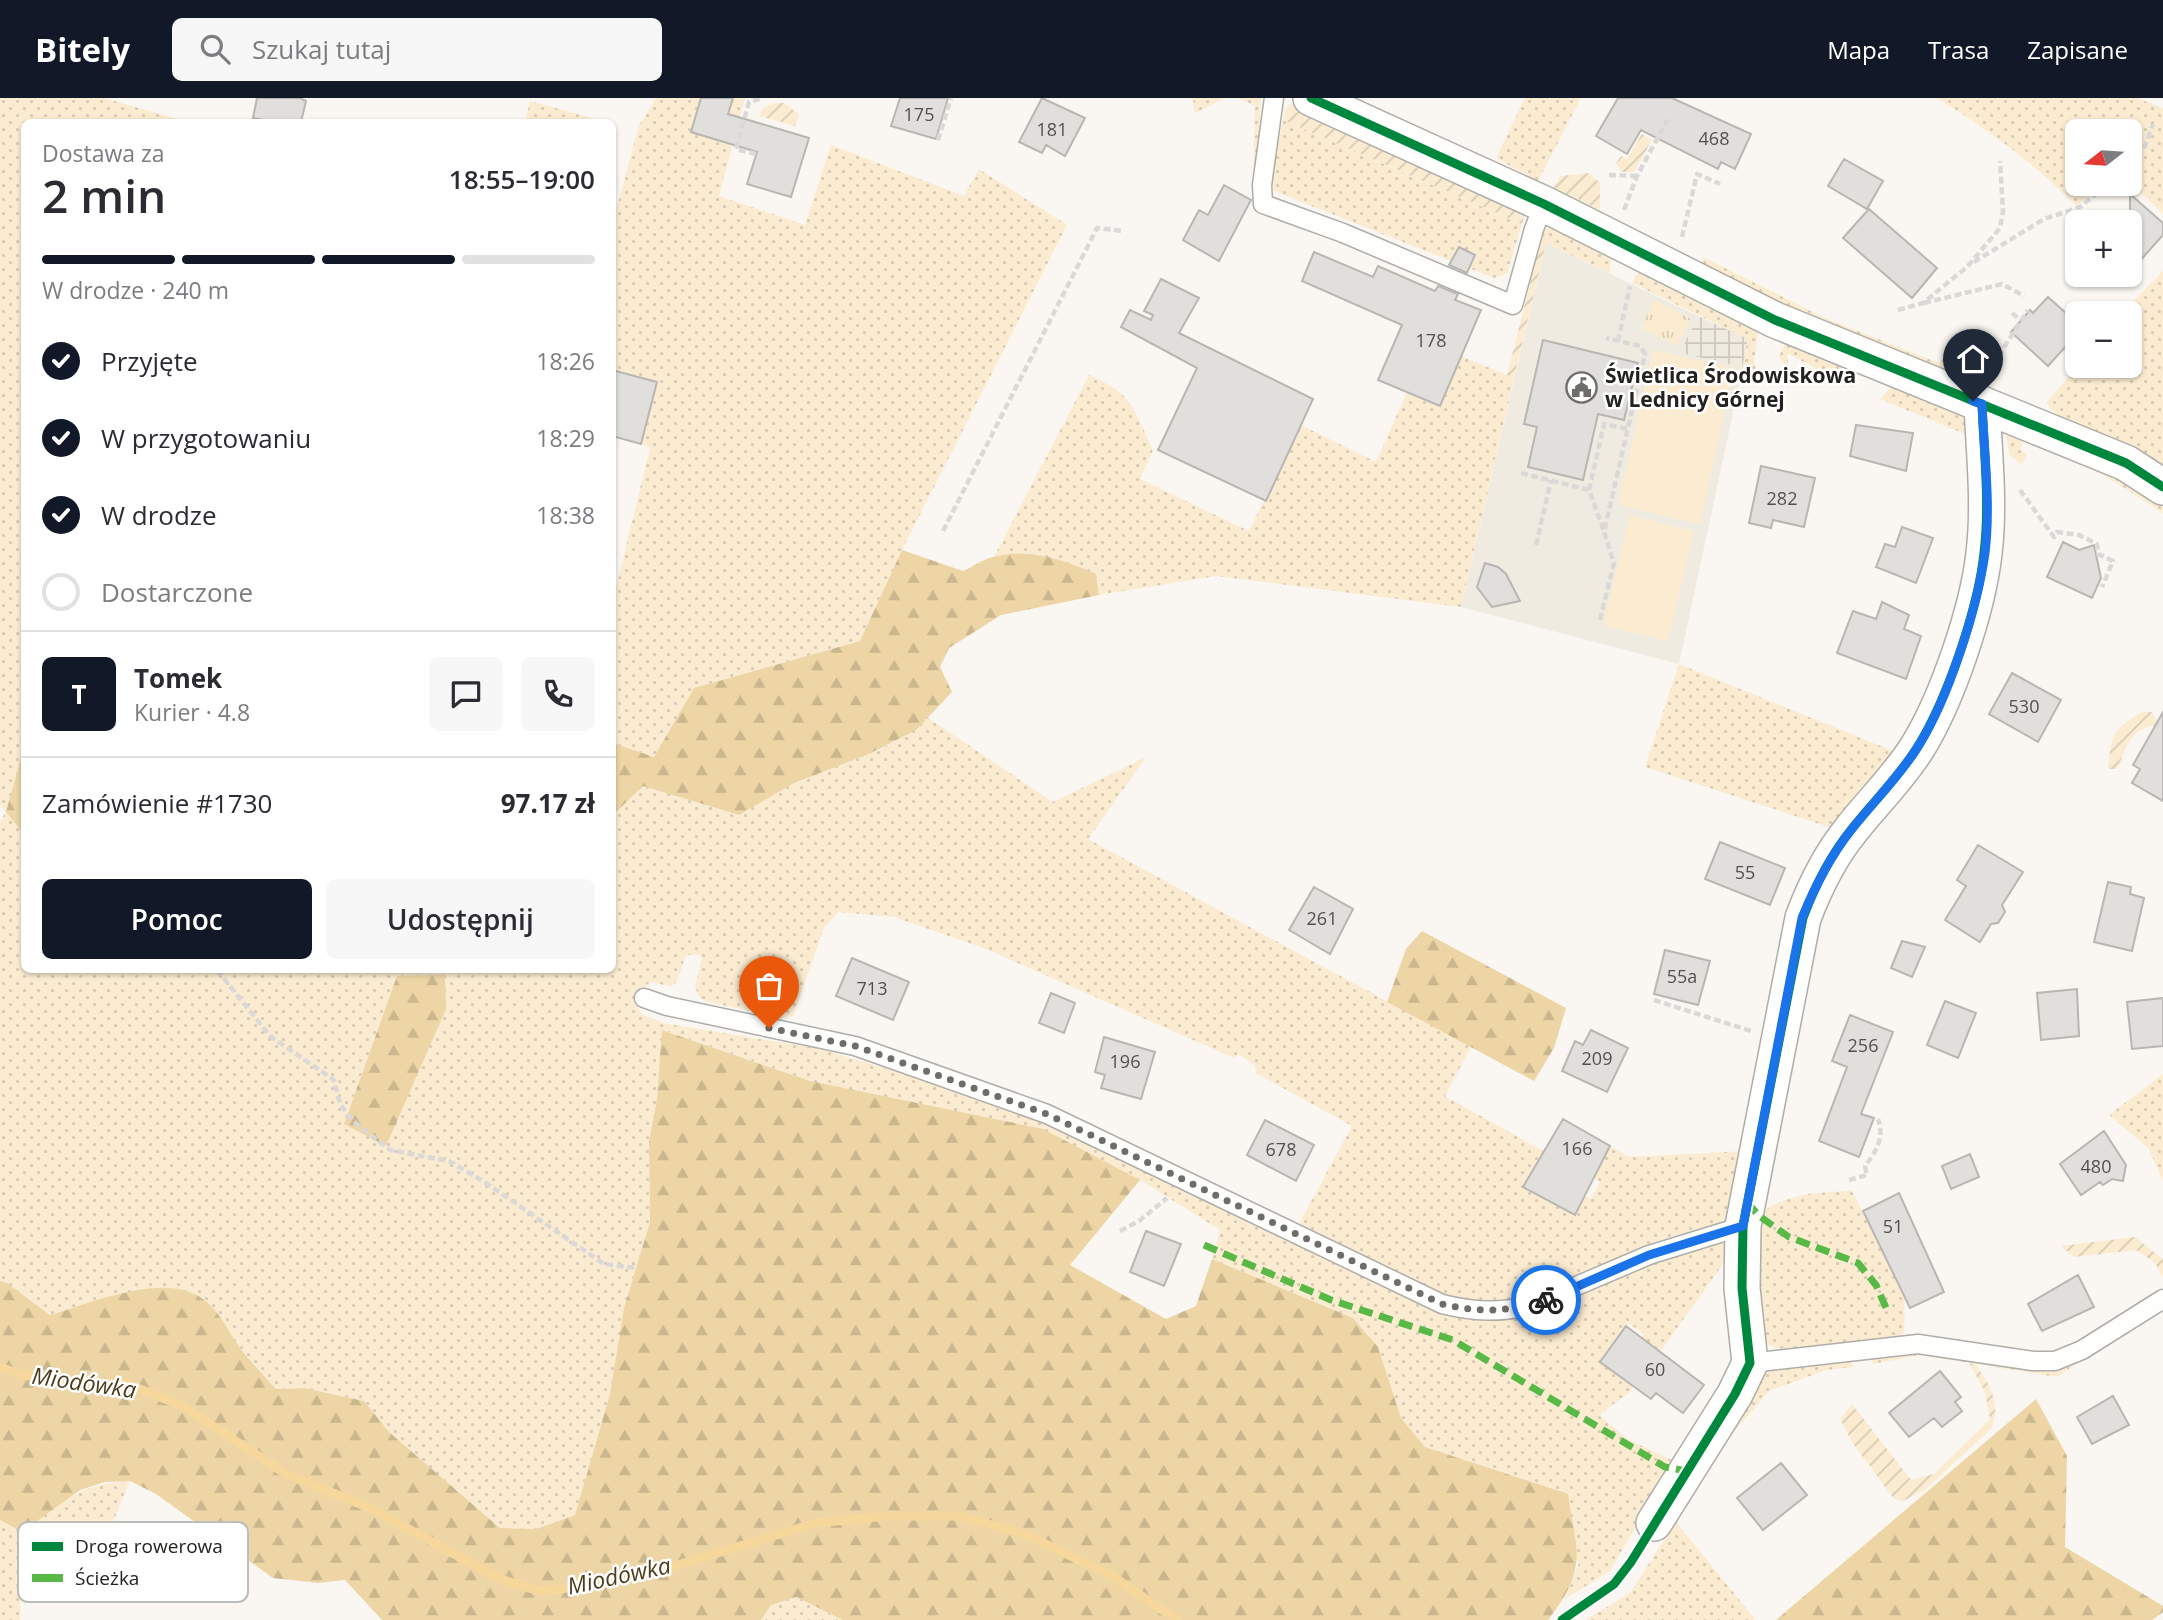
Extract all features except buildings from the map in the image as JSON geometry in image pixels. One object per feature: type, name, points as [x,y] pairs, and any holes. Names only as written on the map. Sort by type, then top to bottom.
[{"type":"street","points":[[1311,98],[1544,204],[1775,320],[1983,391],[2126,463],[2163,488]]},
{"type":"street","points":[[1654,1523],[1735,1394],[1750,1363],[1742,1288],[1743,1226],[1802,918],[1814,887],[1839,845],[1898,776],[1918,747],[1934,718],[1970,619],[1984,553],[1986,493],[1983,391]]},
{"type":"lane","points":[[1274,98],[1262,185],[1263,204],[1354,238],[1513,305],[1534,229],[1544,204]]},
{"type":"lane","points":[[643,998],[667,1006],[855,1046],[1047,1114],[1442,1304],[1471,1311],[1512,1310],[1532,1305],[1649,1255],[1743,1226]]},
{"type":"lane","points":[[1750,1363],[1918,1344],[2033,1361],[2055,1361],[2082,1350],[2163,1299]]},
{"type":"path","points":[[756,155],[736,149],[749,102],[763,98]]},
{"type":"path","points":[[938,140],[951,98]]},
{"type":"path","points":[[1622,215],[1637,176],[1669,117]]},
{"type":"path","points":[[2142,150],[2152,124]]},
{"type":"path","points":[[1968,267],[2000,228],[2003,211],[2000,161]]},
{"type":"path","points":[[1609,174],[1637,176]]},
{"type":"path","points":[[1679,246],[1697,174],[1720,184]]},
{"type":"path","points":[[1923,303],[1968,267],[2044,219],[2080,207],[2093,196]]},
{"type":"path","points":[[943,531],[1097,228],[1124,232]]},
{"type":"path","points":[[1898,310],[2002,284],[2024,296]]},
{"type":"path","points":[[1618,341],[1630,286]]},
{"type":"path","points":[[1983,391],[2020,320],[2028,310]]},
{"type":"path","points":[[2012,313],[2020,320]]},
{"type":"path","points":[[1604,532],[1645,354],[1640,346],[1606,338]]},
{"type":"path","points":[[1601,620],[1614,563],[1590,490],[1604,424],[1628,429]]},
{"type":"path","points":[[1521,473],[1590,490]]},
{"type":"path","points":[[1536,545],[1551,480]]},
{"type":"path","points":[[2012,483],[2054,537],[2057,532],[2079,536],[2097,544],[2098,554],[2113,561],[2102,587]]},
{"type":"path","points":[[219,973],[270,1036],[334,1080],[340,1104],[353,1121],[390,1150],[449,1161],[484,1181],[604,1264],[636,1268]]},
{"type":"path","points":[[1654,1000],[1778,1041]]},
{"type":"path","points":[[1849,1180],[1867,1175],[1865,1166],[1880,1138],[1878,1119]]},
{"type":"path","points":[[1120,1231],[1159,1205],[1183,1178]]},
{"type":"shaded area","points":[[1546,243],[1698,316],[1681,353],[1743,367],[1679,664],[1461,607]]},
{"type":"shaded area","points":[[1698,316],[1748,339],[1743,367],[1680,353]]},
{"type":"green space","points":[[0,98],[104,98],[178,119],[21,119],[21,758],[7,812],[21,830],[21,973],[616,973],[616,812],[643,786],[739,815],[796,782],[882,748],[914,729],[927,717],[1053,802],[1146,757],[1088,839],[1471,1047],[1445,1096],[1556,1158],[1537,1194],[1575,1214],[1584,1195],[1591,1199],[1600,1182],[1593,1177],[1610,1146],[1629,1157],[1745,1151],[1734,1215],[1713,1225],[1644,1246],[1575,1280],[1532,1296],[1502,1301],[1472,1300],[1414,1284],[1304,1229],[1300,1222],[1352,1126],[1256,1073],[1255,1065],[1238,1054],[1234,1058],[986,949],[894,917],[838,912],[824,928],[793,1016],[784,1018],[707,1002],[699,997],[695,986],[702,959],[699,955],[686,955],[677,981],[671,987],[653,982],[647,984],[638,1008],[641,1014],[663,1023],[816,1048],[943,1085],[1045,1122],[1466,1317],[1727,1235],[1728,1257],[1660,1352],[1641,1338],[1644,1334],[1628,1323],[1600,1361],[1615,1372],[1639,1379],[1630,1392],[1599,1415],[1629,1440],[1674,1461],[1610,1571],[1565,1599],[1579,1563],[1494,1472],[1425,1447],[1401,1418],[1378,1347],[1353,1318],[1212,1259],[1220,1230],[1140,1180],[810,1081],[663,1030],[657,1099],[649,1141],[650,1222],[624,1308],[610,1394],[575,1515],[536,1529],[500,1528],[389,1432],[364,1401],[304,1388],[276,1389],[241,1349],[130,1292],[50,1315],[7,1283],[0,1281],[0,821],[6,812],[0,805]],"holes":[[[397,976],[387,1146],[344,1123]]]},
{"type":"green space","points":[[656,98],[745,98],[719,196],[805,225],[831,145],[964,196],[979,169],[1067,225],[902,550],[860,641],[694,688],[654,757],[616,744],[616,588],[650,448],[641,444],[657,382],[616,371],[616,210],[639,126]]},
{"type":"green space","points":[[1193,98],[1224,98],[1197,113],[1194,112]]},
{"type":"green space","points":[[1238,98],[1261,98],[1256,183],[1253,183],[1255,106]]},
{"type":"green space","points":[[1525,98],[1581,98],[1538,181],[1496,158]]},
{"type":"green space","points":[[1936,98],[2137,98],[2163,108],[2163,214],[2142,194],[2142,119],[2065,119],[2065,195],[2044,175],[1974,122]]},
{"type":"green space","points":[[1296,99],[1526,210],[1522,224],[1283,120],[1286,109]]},
{"type":"green space","points":[[530,101],[596,119],[526,119]]},
{"type":"green space","points":[[784,103],[799,114],[795,126],[759,116],[763,108]]},
{"type":"green space","points":[[1283,120],[1522,224],[1507,274],[1494,278],[1274,191],[1270,186]]},
{"type":"green space","points":[[1642,134],[1652,140],[1634,172],[1621,172],[1616,163],[1621,156],[1627,159]]},
{"type":"green space","points":[[1589,173],[1600,183],[1600,210],[1553,187],[1561,176]]},
{"type":"green space","points":[[2066,196],[2088,196],[2077,206]]},
{"type":"green space","points":[[1553,223],[1611,252],[1610,273],[1546,243],[1547,235],[1543,233]]},
{"type":"green space","points":[[1543,233],[1547,235],[1546,243],[1514,378],[1507,375]]},
{"type":"green space","points":[[1703,257],[1825,318],[1939,363],[1947,355],[1965,369],[1955,377],[1946,379],[1704,270]]},
{"type":"green space","points":[[1639,271],[1759,325],[1754,361],[1759,374],[1741,374],[1748,339],[1632,283]]},
{"type":"green space","points":[[2163,271],[2163,463],[2159,466],[2060,418],[2046,403],[2068,378],[2142,378],[2142,301],[2134,301]]},
{"type":"green space","points":[[1654,300],[1691,319],[1677,346],[1641,328]]},
{"type":"green space","points":[[1789,337],[1858,369],[1853,388],[1787,353],[1789,373],[1779,356]]},
{"type":"green space","points":[[1653,350],[1734,368],[1700,524],[1618,505]]},
{"type":"green space","points":[[1461,356],[1514,378],[1461,607],[1216,576],[1099,595],[1096,574],[1034,555],[994,557],[1089,375],[1124,396],[1141,424],[1153,450],[1140,479],[1249,531],[1301,425],[1376,462],[1407,392]]},
{"type":"green space","points":[[1893,385],[1963,416],[1978,439],[1969,594],[1973,447],[1965,434],[1880,399]]},
{"type":"green space","points":[[2006,433],[2045,439],[2163,501],[2163,513],[2079,462],[2024,441],[2020,449],[2026,455],[2022,465],[2009,454]]},
{"type":"green space","points":[[1630,515],[1694,531],[1668,641],[1603,626]]},
{"type":"green space","points":[[902,550],[963,571],[989,558],[1020,553],[1046,556],[1096,574],[1099,595],[1001,615],[949,648],[940,667],[952,692],[916,730],[869,754],[794,783],[739,815],[643,786],[616,812],[616,744],[654,757],[694,688],[860,641]]},
{"type":"green space","points":[[1938,662],[1940,680],[1934,703],[1922,727],[1888,777],[1840,834],[1833,833],[1835,829],[1645,767],[1679,664],[1898,753]]},
{"type":"green space","points":[[2142,712],[2152,712],[2160,725],[2150,726],[2136,733],[2117,769],[2108,769],[2115,734],[2125,723]]},
{"type":"green space","points":[[21,758],[21,830],[6,812]]},
{"type":"green space","points":[[1422,931],[1566,1008],[1554,1048],[1534,1081],[1387,1002],[1406,949]]},
{"type":"green space","points":[[445,975],[446,1009],[386,1146],[344,1124],[397,976]]},
{"type":"green space","points":[[662,1030],[810,1081],[1043,1129],[1140,1180],[1070,1265],[1166,1319],[1196,1306],[1212,1259],[1353,1318],[1378,1347],[1401,1418],[1425,1447],[1568,1494],[1576,1560],[1569,1587],[1561,1602],[1548,1620],[843,1620],[796,1597],[771,1605],[761,1620],[382,1620],[345,1580],[318,1583],[273,1578],[248,1560],[248,1522],[195,1522],[156,1494],[130,1481],[105,1482],[80,1490],[36,1522],[18,1522],[18,1530],[0,1520],[0,1281],[7,1283],[50,1315],[132,1291],[175,1288],[193,1293],[214,1309],[240,1348],[276,1389],[304,1388],[364,1401],[389,1432],[500,1528],[536,1529],[575,1515],[610,1394],[624,1308],[650,1222],[649,1141],[657,1099]]},
{"type":"green space","points":[[2163,1074],[2163,1181],[2149,1149],[2109,1115]]},
{"type":"green space","points":[[1852,1191],[1905,1297],[1902,1337],[1820,1350],[1788,1350],[1771,1346],[1755,1328],[1761,1213],[1793,1198],[1816,1193]]},
{"type":"green space","points":[[2135,1237],[2163,1259],[2163,1277],[2155,1263],[2136,1250],[2074,1257],[2061,1246]]},
{"type":"green space","points":[[1910,1350],[2089,1355],[2057,1377],[1921,1355],[1873,1364],[1870,1358]]},
{"type":"green space","points":[[1849,1360],[1854,1367],[1826,1370],[1769,1391],[1728,1439],[1727,1433],[1762,1375],[1771,1370]]},
{"type":"green space","points":[[1969,1363],[1975,1364],[1985,1379],[1995,1402],[1992,1428],[1925,1490],[1903,1501],[1894,1499],[1852,1442],[1840,1419],[1852,1404],[1911,1480],[1934,1474],[1990,1419],[1985,1392]]},
{"type":"green space","points":[[2036,1399],[2067,1456],[2065,1547],[2163,1606],[2163,1612],[2152,1620],[1776,1620]]},
{"type":"green space","points":[[130,1481],[113,1522],[36,1522],[72,1496],[112,1483]]},
{"type":"green space","points":[[0,1520],[18,1530],[20,1620],[0,1620]]},
{"type":"green space","points":[[1676,1522],[1756,1620],[1585,1620],[1630,1593]]},
{"type":"green space","points":[[796,1597],[843,1620],[761,1620],[771,1605]]},
{"type":"waterway","name":"Miodówka","points":[[0,1367],[18,1374],[68,1382],[127,1384],[181,1405],[286,1474],[370,1508],[500,1579],[539,1591],[597,1585],[668,1568],[816,1523],[887,1516],[959,1516],[1024,1534],[1111,1575],[1177,1620]]},
{"type":"marked path","points":[[1747,1202],[1759,1216],[1789,1237],[1858,1263],[1876,1285],[1887,1310]]},
{"type":"marked path","points":[[1204,1245],[1331,1300],[1453,1340],[1665,1467],[1687,1471]]},
{"type":"cycle path","points":[[1311,98],[1544,204],[1775,320],[2126,463],[2163,487]]},
{"type":"cycle path","points":[[1562,1620],[1614,1584],[1631,1562],[1735,1394],[1750,1363],[1742,1288],[1743,1226],[1803,918],[1829,861],[1843,840],[1902,770],[1917,748],[1939,705],[1960,654],[1981,575],[1986,535],[1982,404]]},
{"type":"way so far","points":[[769,1028],[855,1046],[1047,1114],[1442,1304],[1471,1311],[1490,1312],[1512,1310],[1546,1300]]},
{"type":"place","name":"Świetlica Środowiskowa w Lednicy Górnej","points":[[1582,388]]},
{"type":"route","points":[[1546,1300],[1649,1255],[1743,1226],[1802,918],[1814,887],[1839,845],[1898,776],[1918,747],[1934,718],[1970,619],[1984,553],[1986,493],[1982,404],[1973,401]]}]
